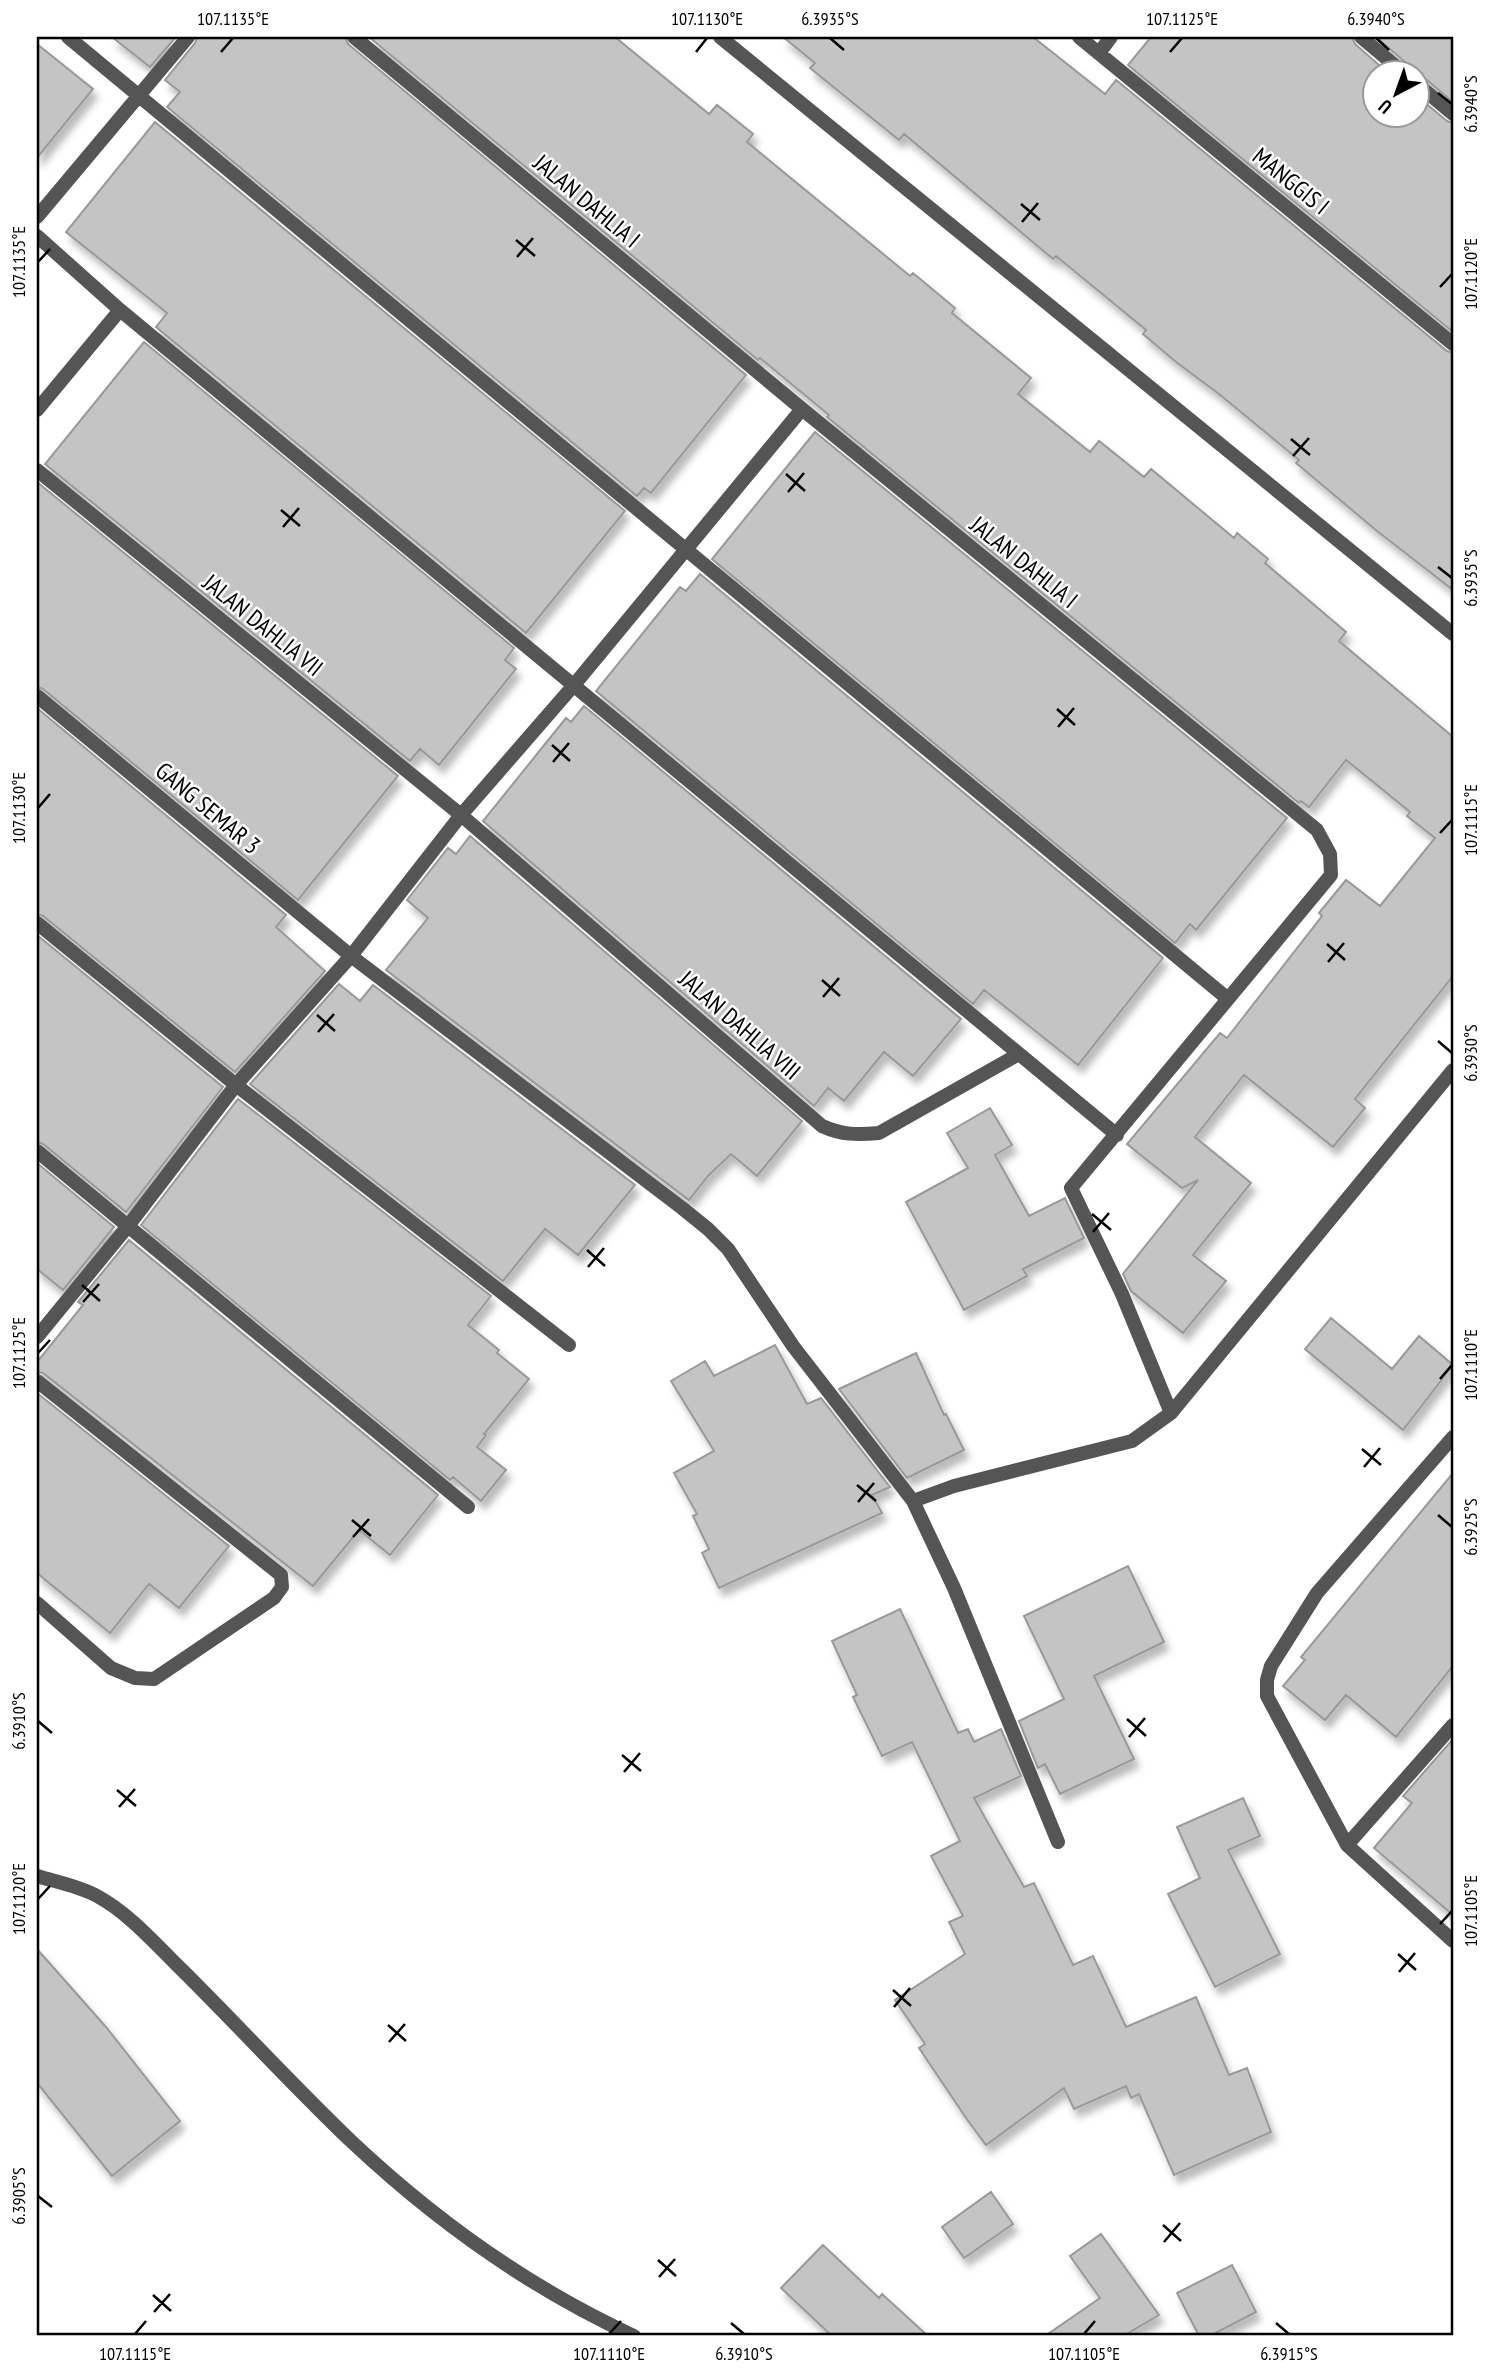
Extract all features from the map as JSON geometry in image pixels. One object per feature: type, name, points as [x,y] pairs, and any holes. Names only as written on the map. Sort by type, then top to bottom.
[{"type":"street","points":[[68,37],[1228,999]]},
{"type":"street","points":[[37,218],[188,37]]},
{"type":"street","name":"JALAN DAHLIA I","points":[[354,37],[802,409],[1317,830],[1330,854],[1331,875],[1072,1188],[1122,1294],[1171,1413]]},
{"type":"street","points":[[720,37],[1453,634]]},
{"type":"street","name":"MANGGIS I","points":[[1079,37],[1453,344]]},
{"type":"street","points":[[1100,53],[1111,37]]},
{"type":"street","points":[[1361,37],[1388,60]]},
{"type":"street","points":[[1430,95],[1453,114]]},
{"type":"street","points":[[37,236],[120,310],[1117,1135]]},
{"type":"street","points":[[37,410],[120,310]]},
{"type":"street","points":[[37,1337],[128,1226],[236,1085],[351,956],[461,816],[574,685],[802,409]]},
{"type":"street","name":"JALAN DAHLIA VII","points":[[37,470],[461,816]]},
{"type":"street","name":"GANG SEMAR 3","points":[[37,696],[351,956],[708,1228],[727,1248],[793,1346],[913,1501],[954,1588],[1058,1842]]},
{"type":"street","name":"JALAN DAHLIA VIII","points":[[461,816],[822,1126],[837,1133],[855,1136],[879,1133],[1019,1054]]},
{"type":"street","points":[[37,923],[236,1085],[569,1345]]},
{"type":"street","points":[[913,1501],[954,1486],[1132,1441],[1171,1413],[1453,1070]]},
{"type":"street","points":[[37,1151],[468,1507]]},
{"type":"street","points":[[37,1381],[281,1574],[282,1587],[274,1598],[154,1679],[135,1678],[111,1668],[37,1603]]},
{"type":"street","points":[[1453,1437],[1317,1593],[1272,1666],[1267,1680],[1267,1696],[1347,1845],[1453,1941]]},
{"type":"street","points":[[1347,1845],[1453,1726]]},
{"type":"street","points":[[37,1876],[97,1896],[122,1913],[200,1987],[351,2141],[405,2190],[510,2267],[545,2289],[634,2336]]},
{"type":"building","points":[[112,37],[176,37],[150,67]]},
{"type":"building","points":[[197,37],[345,37],[348,44],[746,375],[651,493],[644,488],[637,496],[167,107],[180,92],[165,80]]},
{"type":"building","points":[[369,37],[615,37],[709,114],[717,105],[753,134],[747,142],[910,276],[913,273],[955,308],[952,313],[1031,378],[1018,394],[1090,452],[1099,441],[1144,477],[1151,469],[1234,538],[1237,533],[1268,559],[1265,563],[1346,632],[1339,641],[1453,737],[1453,976],[1355,1099],[1365,1108],[1333,1147],[1244,1075],[1195,1137],[1251,1183],[1193,1255],[1226,1281],[1183,1333],[1131,1291],[1123,1274],[1198,1180],[1182,1188],[1127,1144],[1220,1033],[1227,1038],[1322,916],[1319,913],[1346,880],[1380,906],[1435,838],[1407,816],[1410,812],[1346,760],[1309,807],[1301,801],[1299,803],[827,417],[829,415],[760,358],[758,360]]},
{"type":"building","points":[[783,37],[1033,37],[1105,94],[1116,80],[1447,351],[1453,353],[1453,590],[1296,463],[1299,460],[1176,362],[1143,334],[1146,330],[1056,256],[1053,259],[904,134],[899,140],[810,68],[815,63]]},
{"type":"building","points":[[1151,37],[1352,37],[1355,44],[1373,60],[1360,60],[1360,130],[1430,130],[1430,107],[1453,123],[1453,332],[1128,65]]},
{"type":"building","points":[[1376,37],[1453,37],[1453,102],[1430,83],[1430,60],[1403,60]]},
{"type":"building","points":[[37,44],[93,89],[37,158]]},
{"type":"building","points":[[155,122],[625,511],[526,633],[156,327],[167,313],[66,232]]},
{"type":"building","points":[[144,342],[514,648],[505,660],[516,669],[439,765],[420,749],[410,761],[45,464]]},
{"type":"building","points":[[815,432],[1287,818],[1196,930],[1190,924],[1175,943],[712,559]]},
{"type":"building","points":[[37,482],[398,776],[298,900],[43,689],[37,687]]},
{"type":"building","points":[[700,574],[1163,958],[1078,1065],[984,990],[973,1004],[596,691],[680,587],[686,591]]},
{"type":"building","points":[[584,706],[961,1019],[913,1076],[884,1052],[844,1101],[828,1088],[814,1106],[483,821],[566,718],[571,722]]},
{"type":"building","points":[[37,708],[286,915],[276,927],[325,971],[235,1072],[43,916],[37,914]]},
{"type":"building","points":[[470,836],[802,1121],[757,1176],[731,1154],[708,1176],[689,1200],[386,970],[428,918],[407,900],[448,848],[456,854]]},
{"type":"building","points":[[37,935],[223,1087],[126,1212],[43,1144],[37,1142]]},
{"type":"building","points":[[339,984],[360,1001],[373,985],[635,1185],[578,1255],[545,1229],[503,1281],[250,1084]]},
{"type":"building","points":[[238,1099],[491,1296],[468,1325],[529,1379],[484,1434],[486,1435],[477,1447],[506,1470],[481,1501],[453,1477],[450,1480],[141,1225]]},
{"type":"building","points":[[990,1108],[1012,1145],[995,1155],[1029,1216],[1065,1198],[1084,1238],[1023,1269],[1027,1276],[964,1310],[906,1202],[968,1168],[947,1133]]},
{"type":"building","points":[[37,1163],[114,1227],[63,1290],[37,1269]]},
{"type":"building","points":[[129,1240],[438,1495],[390,1555],[359,1530],[313,1586],[43,1373],[37,1372],[37,1362],[83,1305],[78,1302]]},
{"type":"building","points":[[1331,1318],[1392,1369],[1419,1336],[1453,1365],[1403,1430],[1305,1349]]},
{"type":"building","points":[[775,1345],[807,1404],[821,1398],[890,1487],[872,1495],[882,1513],[719,1588],[702,1553],[709,1549],[693,1516],[697,1514],[674,1473],[714,1451],[671,1381],[705,1361],[714,1376]]},
{"type":"building","points":[[916,1353],[944,1415],[946,1414],[964,1450],[907,1478],[839,1389]]},
{"type":"building","points":[[37,1393],[229,1546],[179,1608],[149,1584],[110,1633],[37,1573]]},
{"type":"building","points":[[1453,1473],[1453,1666],[1396,1737],[1346,1695],[1325,1720],[1283,1686],[1305,1660],[1301,1657]]},
{"type":"building","points":[[1128,1566],[1164,1642],[1094,1676],[1134,1759],[1060,1794],[1045,1764],[1038,1768],[1019,1721],[1064,1699],[1024,1616]]},
{"type":"building","points":[[900,1609],[958,1733],[968,1729],[974,1742],[1001,1729],[1021,1776],[974,1798],[1024,1887],[1034,1883],[1073,1965],[1093,1956],[1126,2027],[1196,1997],[1229,2075],[1247,2068],[1271,2132],[1174,2175],[1139,2094],[1131,2098],[1126,2086],[1074,2109],[1064,2088],[986,2145],[966,2118],[919,2048],[925,2044],[895,2000],[965,1954],[949,1922],[963,1916],[931,1856],[960,1841],[912,1742],[882,1756],[853,1697],[857,1695],[832,1641]]},
{"type":"building","points":[[1453,1739],[1453,1915],[1374,1848],[1412,1803],[1403,1796]]},
{"type":"building","points":[[1243,1798],[1260,1836],[1228,1850],[1280,1954],[1215,1987],[1168,1894],[1200,1878],[1177,1827]]},
{"type":"building","points":[[37,1949],[106,2027],[180,2121],[112,2176],[37,2083]]},
{"type":"building","points":[[991,2192],[1013,2224],[964,2258],[942,2227]]},
{"type":"building","points":[[1101,2234],[1159,2315],[1123,2336],[1045,2336],[1100,2298],[1070,2256]]},
{"type":"building","points":[[823,2245],[879,2298],[882,2294],[928,2336],[832,2336],[781,2288]]},
{"type":"building","points":[[1232,2265],[1256,2312],[1210,2336],[1199,2336],[1177,2293]]}]
